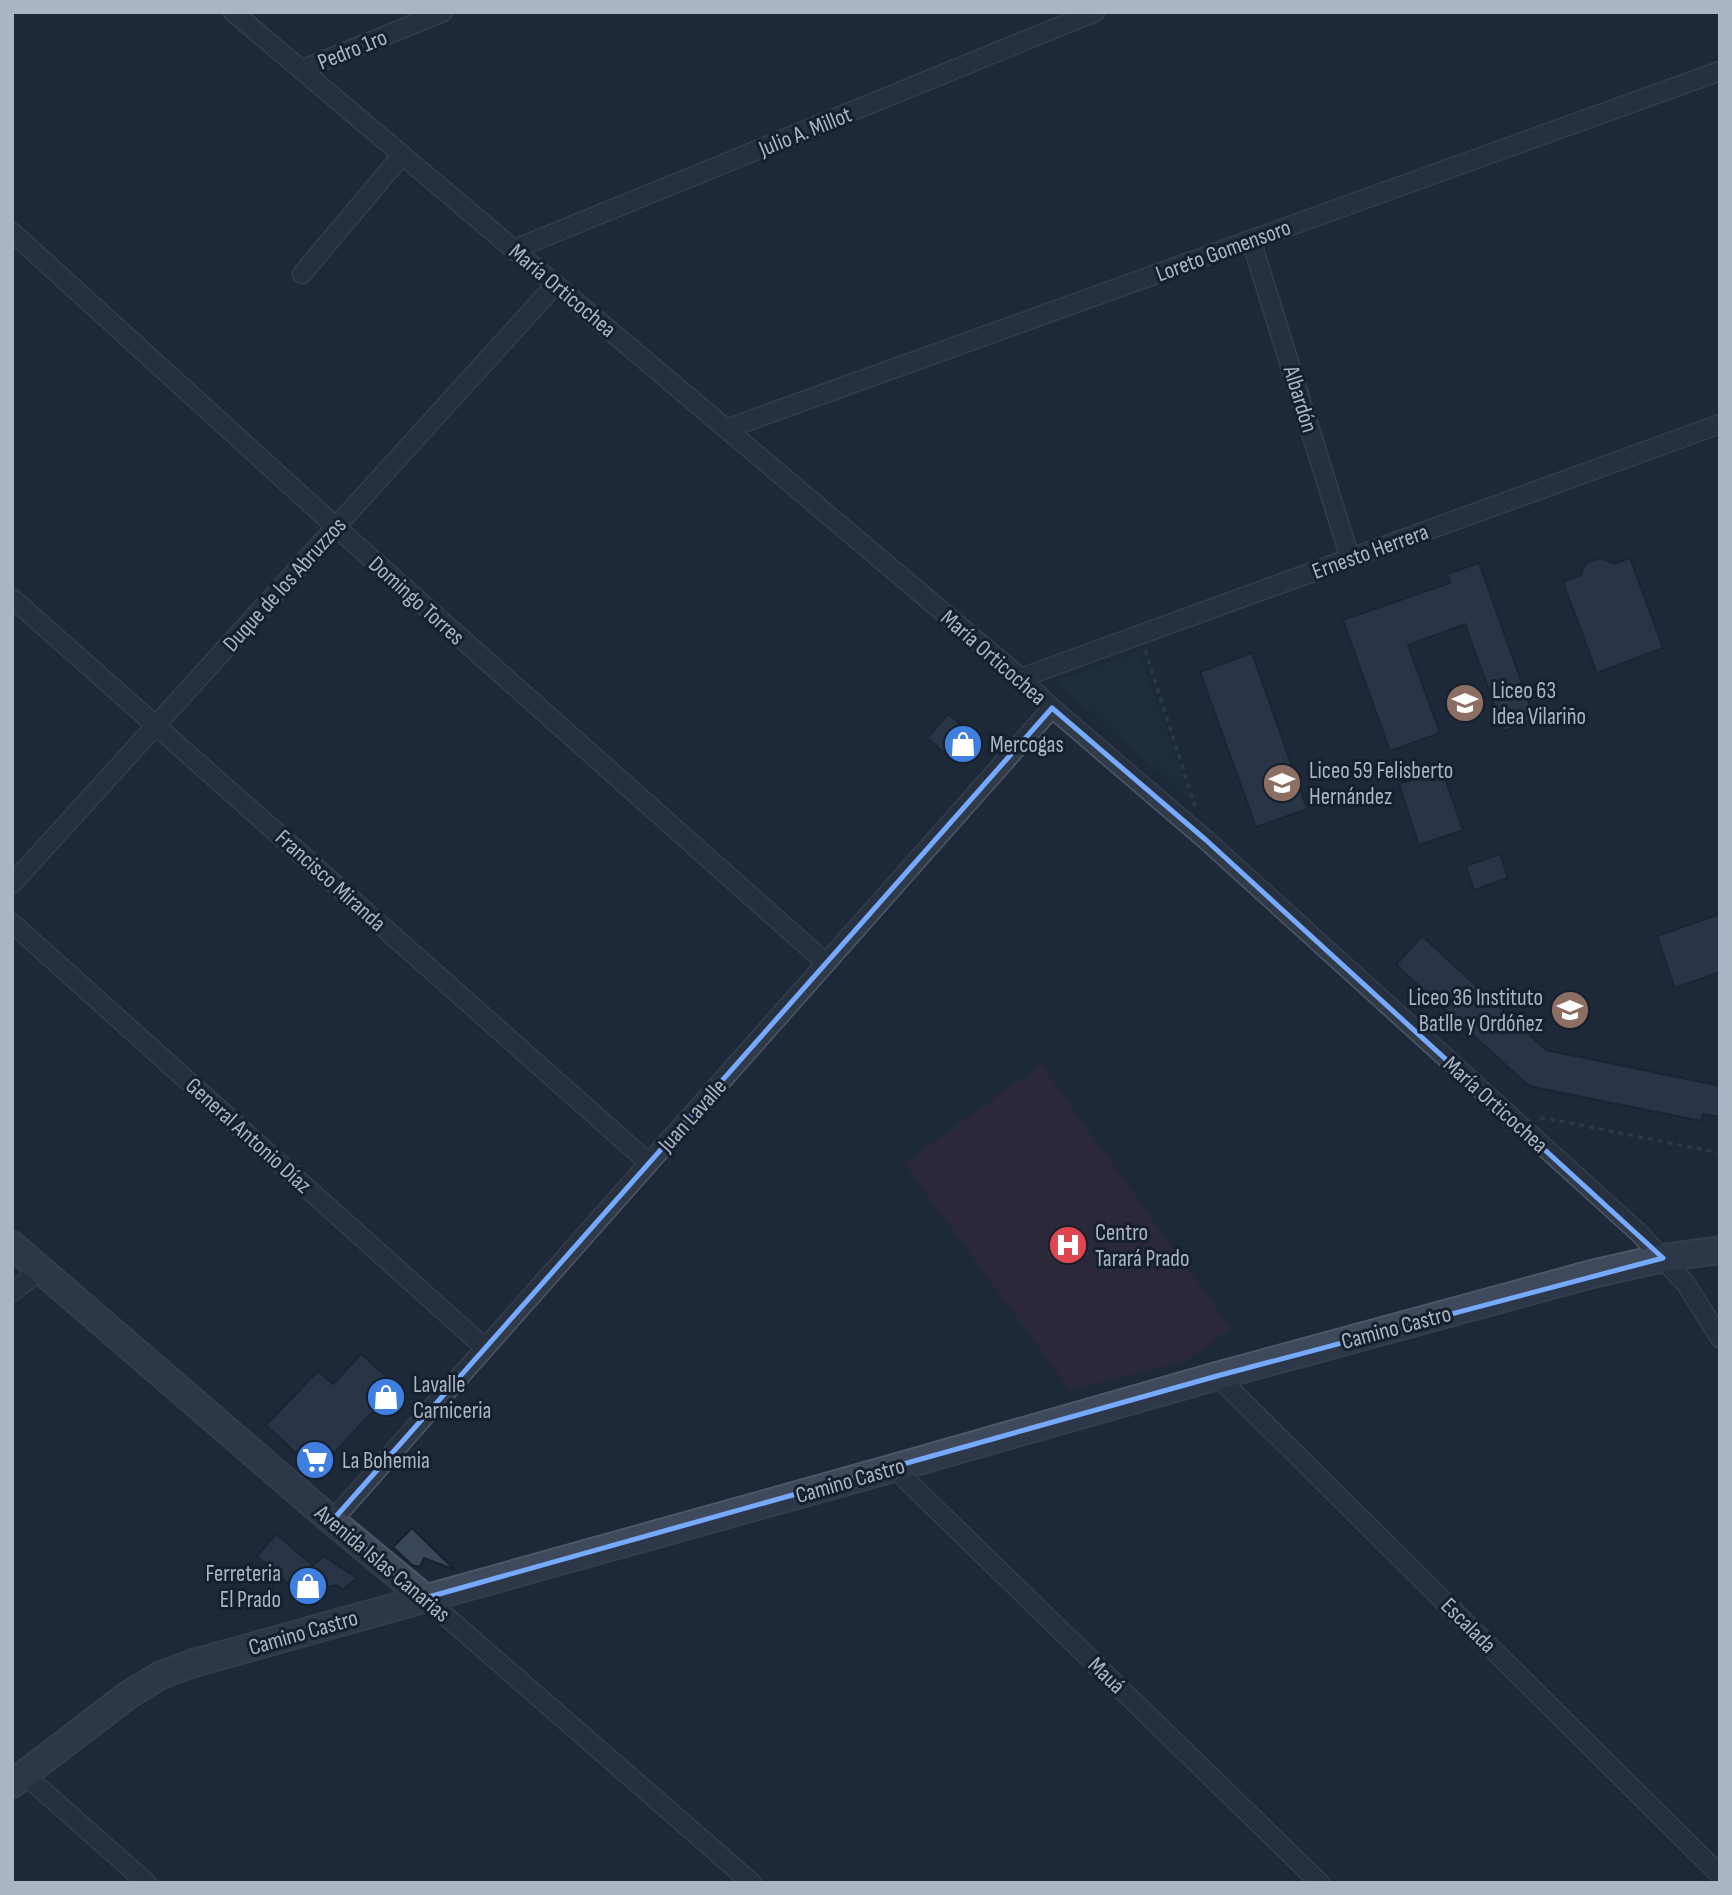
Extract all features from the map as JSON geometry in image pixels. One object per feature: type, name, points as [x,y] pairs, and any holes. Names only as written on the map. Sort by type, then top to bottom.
[{"type":"street","name":"María Orticochea","points":[[233,12],[1021,678],[1052,708],[1206,839],[1632,1227],[1686,1284],[1720,1338]]},
{"type":"street","name":"Pedro 1ro","points":[[301,70],[443,12]]},
{"type":"street","name":"Julio A. Millot","points":[[515,249],[1095,12]]},
{"type":"street","name":"Loreto Gomensoro","points":[[726,429],[1720,71]]},
{"type":"street","points":[[302,274],[402,155]]},
{"type":"street","name":"Domingo Torres","points":[[12,232],[336,527],[826,963]]},
{"type":"street","name":"Albardón","points":[[1251,240],[1350,558]]},
{"type":"street","name":"Duque de los Abruzzos","points":[[12,884],[556,284]]},
{"type":"street","name":"Ernesto Herrera","points":[[1021,678],[1720,424]]},
{"type":"street","name":"Francisco Miranda","points":[[12,598],[649,1163]]},
{"type":"street","name":"Juan Lavalle","points":[[332,1521],[1052,708]]},
{"type":"street","name":"General Antonio Díaz","points":[[12,923],[485,1348]]},
{"type":"street","name":"Avenida Islas Canarias","points":[[12,1245],[425,1598],[752,1883]]},
{"type":"street","name":"Camino Castro","points":[[18,1780],[128,1695],[161,1675],[194,1663],[1217,1376],[1592,1274],[1663,1258],[1720,1250]]},
{"type":"street","points":[[12,1292],[41,1270]]},
{"type":"street","name":"Escalada","points":[[1217,1376],[1720,1875]]},
{"type":"street","name":"Mauá","points":[[894,1468],[1320,1883]]},
{"type":"street","points":[[18,1780],[147,1883]]},
{"type":"path","points":[[1140,635],[1206,839]]},
{"type":"path","points":[[1517,1124],[1545,1118],[1720,1153]]},
{"type":"highlighted area","points":[[1052,708],[1206,840],[1663,1258],[1217,1376],[425,1598],[332,1521]]},
{"type":"shaded area","name":"Centro Tarará Prado","points":[[1041,1065],[1231,1328],[1186,1361],[1070,1390],[904,1163]]},
{"type":"green space","points":[[1139,651],[1192,802],[1059,685],[1063,678]]},
{"type":"building","points":[[1601,558],[1614,564],[1630,558],[1663,648],[1597,673],[1563,582],[1581,575],[1586,563]]},
{"type":"building","points":[[1479,563],[1535,720],[1504,731],[1465,624],[1408,645],[1440,733],[1390,751],[1343,620],[1450,583],[1447,574]]},
{"type":"building","points":[[1252,653],[1307,809],[1256,827],[1200,672]]},
{"type":"building","points":[[948,714],[976,737],[955,762],[927,738]]},
{"type":"building","points":[[1442,770],[1463,830],[1419,845],[1399,784]]},
{"type":"building","points":[[1500,854],[1508,878],[1474,890],[1466,866]]},
{"type":"building","points":[[1720,914],[1720,972],[1675,988],[1657,936]]},
{"type":"building","points":[[1422,936],[1546,1050],[1720,1086],[1720,1117],[1703,1114],[1701,1121],[1529,1086],[1396,965]]},
{"type":"building","points":[[361,1354],[399,1388],[380,1409],[377,1407],[316,1472],[266,1425],[318,1371],[333,1384]]},
{"type":"building","points":[[412,1528],[455,1570],[424,1558],[420,1567],[412,1565],[393,1547]]},
{"type":"building","points":[[276,1534],[313,1566],[323,1556],[357,1578],[342,1590],[337,1585],[300,1594],[257,1556]]},
{"type":"place","name":"Liceo 63 Idea Vilariño","points":[[1465,703]]},
{"type":"place","name":"Mercogas","points":[[963,744]]},
{"type":"place","name":"Liceo 59 Felisberto Hernández","points":[[1282,783]]},
{"type":"place","name":"Liceo 36 Instituto Batlle y Ordóñez","points":[[1570,1010]]},
{"type":"place","name":"Centro Tarará Prado","points":[[1068,1245]]},
{"type":"place","name":"Lavalle Carniceria","points":[[386,1397]]},
{"type":"place","name":"La Bohemia","points":[[315,1460]]},
{"type":"place","name":"Ferreteria El Prado","points":[[308,1586]]}]
